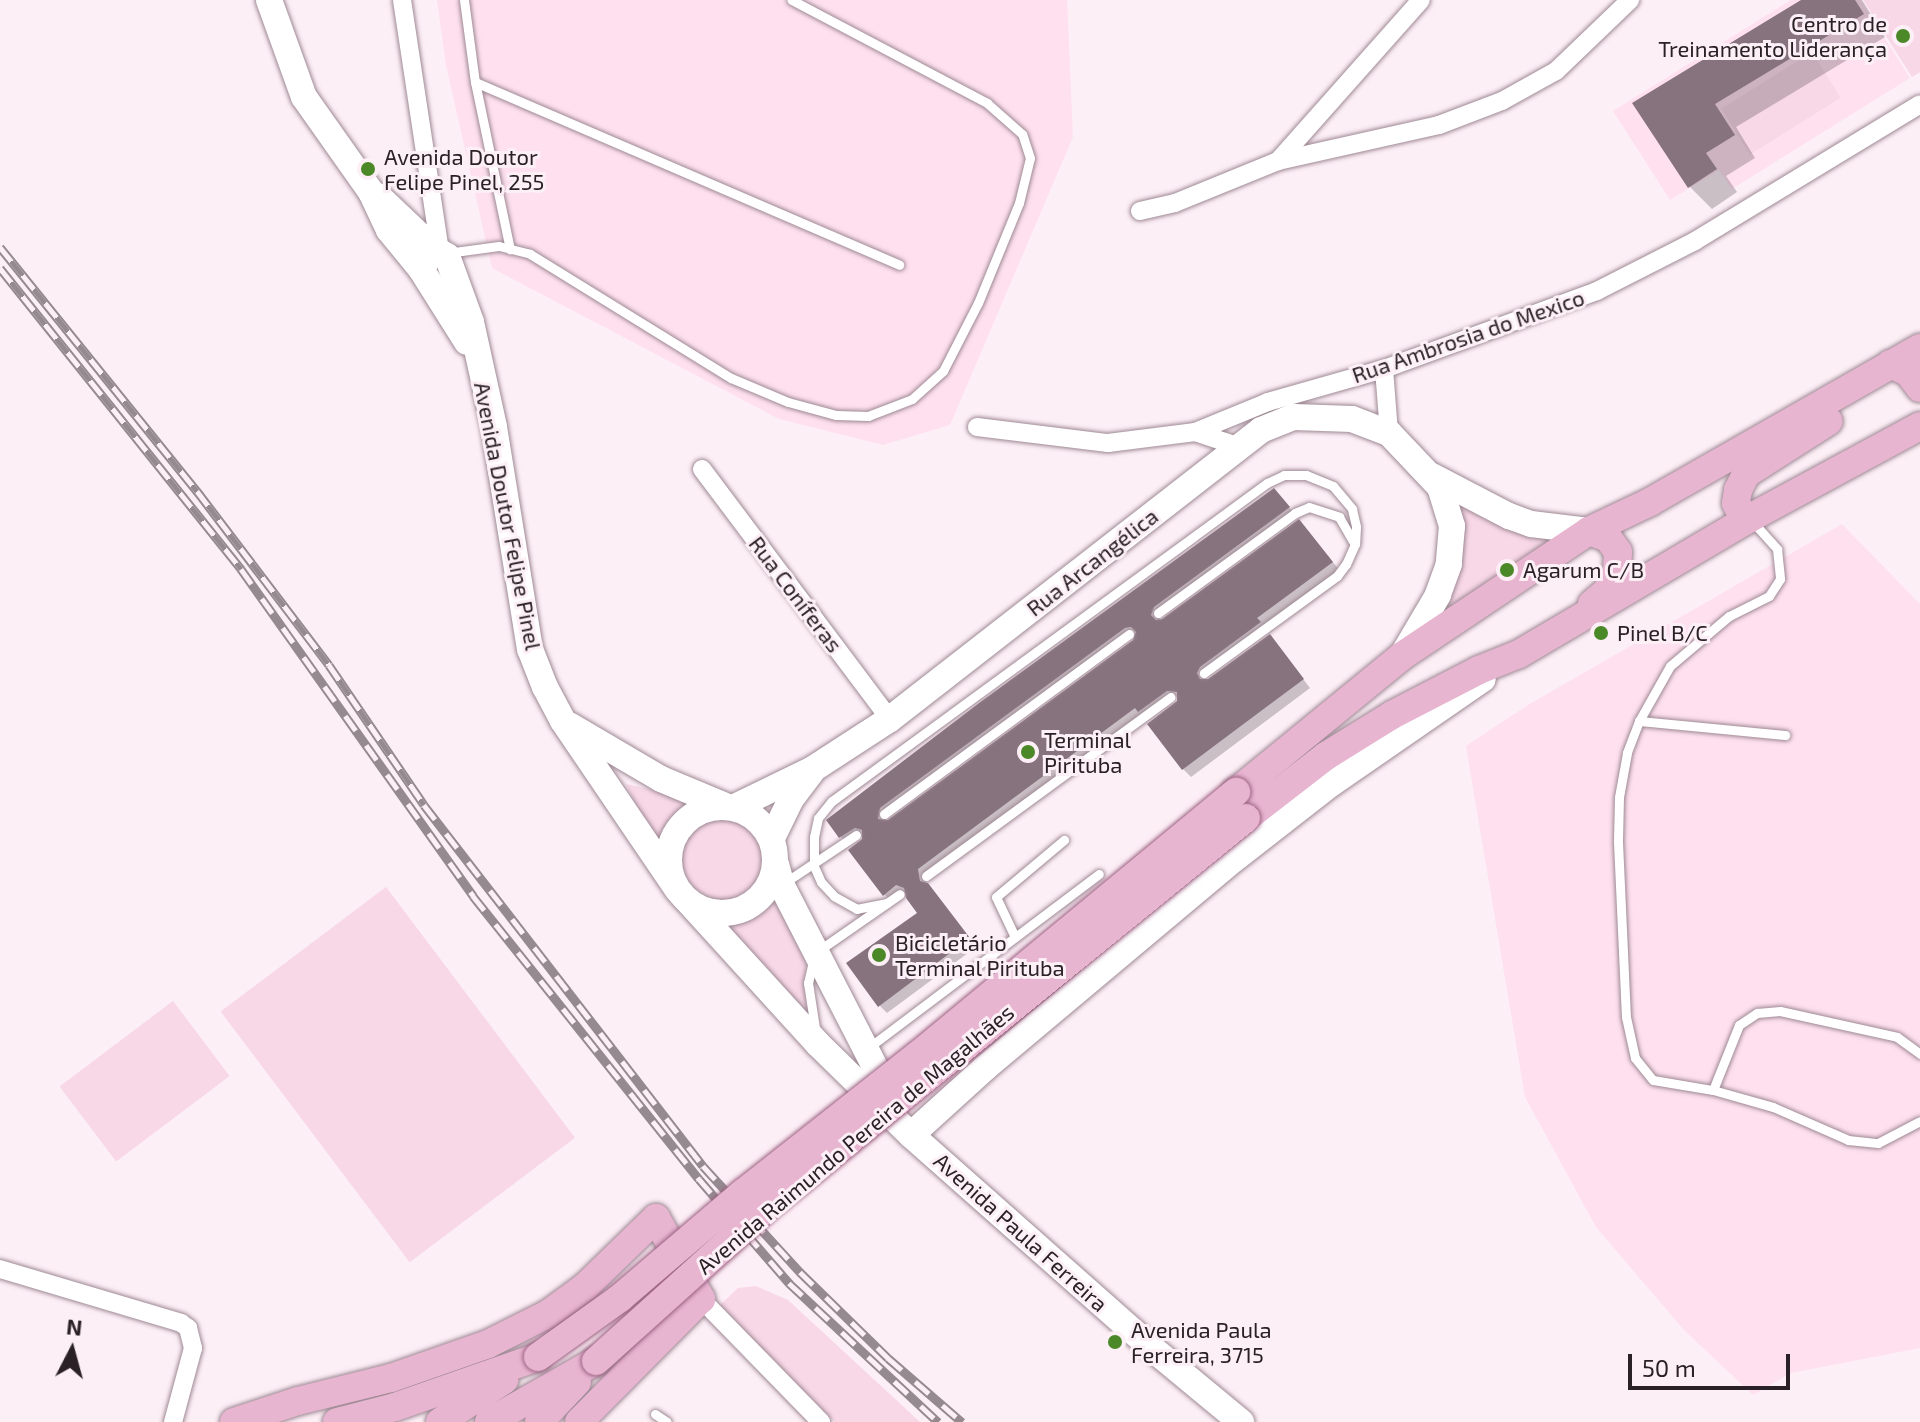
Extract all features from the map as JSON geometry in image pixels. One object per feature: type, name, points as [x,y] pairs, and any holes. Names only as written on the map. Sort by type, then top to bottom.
[{"type":"main road","name":"Avenida Doutor Felipe Pinel","points":[[269,0],[304,97],[371,192],[437,263],[461,336],[477,354],[494,427],[530,649],[563,721],[682,894],[818,1044],[911,1135]]},
{"type":"main road","points":[[440,1422],[620,1298],[743,1193],[918,1055],[1402,656],[1589,531],[1650,502],[1920,348]]},
{"type":"main road","points":[[1890,364],[1908,372],[1920,388]]},
{"type":"main road","points":[[1750,518],[1741,513],[1736,503],[1746,474],[1831,420],[1839,411],[1846,392]]},
{"type":"main road","points":[[1854,462],[1908,422],[1920,406]]},
{"type":"main road","name":"Rua Arcangélica","points":[[731,807],[813,769],[890,719],[1261,430],[1294,417],[1352,419],[1389,433]]},
{"type":"main road","name":"Avenida Raimundo Pereira de Magalhães","points":[[542,1421],[566,1385],[767,1207],[1326,756],[1392,715],[1479,670],[1519,654],[1750,518],[1920,426]]},
{"type":"main road","points":[[1389,433],[1428,473],[1448,505],[1453,545],[1438,595],[1402,656]]},
{"type":"main road","points":[[1428,473],[1509,516],[1531,524],[1589,531],[1608,538],[1618,552],[1617,573],[1607,591],[1557,632]]},
{"type":"main road","points":[[563,721],[661,779],[751,815],[777,863],[815,953],[911,1135],[986,1067],[1224,867],[1332,783],[1519,654]]},
{"type":"main road","name":"Rua Arcangélica","points":[[777,863],[791,799],[813,769]]},
{"type":"main road","points":[[731,807],[705,809],[679,828],[669,858],[682,894],[714,913],[744,909],[767,891],[777,863]]},
{"type":"main road","name":"Avenida Paula Ferreira","points":[[911,1135],[1148,1345],[1241,1422]]},
{"type":"main road","points":[[234,1422],[298,1401],[391,1378],[488,1344],[548,1314],[585,1287],[656,1218],[701,1299],[579,1422]]},
{"type":"main road","points":[[337,1422],[395,1407],[538,1357]]},
{"type":"main road","points":[[489,1422],[566,1385]]},
{"type":"street","points":[[402,0],[437,263]]},
{"type":"street","points":[[1278,161],[1421,0]]},
{"type":"street","points":[[1140,211],[1175,203],[1278,161],[1439,125],[1502,101],[1556,71],[1630,0]]},
{"type":"street","name":"Rua Ambrosia do Mexico","points":[[977,427],[1108,443],[1195,432],[1268,402],[1384,369],[1597,291],[1695,241],[1920,104]]},
{"type":"street","points":[[1384,369],[1389,433]]},
{"type":"street","points":[[1195,432],[1240,447]]},
{"type":"street","name":"Rua Coníferas","points":[[702,469],[890,719]]},
{"type":"street","points":[[0,1269],[181,1323],[188,1328],[193,1348],[173,1422]]},
{"type":"street","points":[[701,1299],[821,1422]]},
{"type":"lane","points":[[464,0],[475,82],[510,249]]},
{"type":"lane","points":[[437,263],[499,246],[553,266],[731,378],[788,402],[836,415],[868,416],[912,399],[943,371],[978,303],[1019,203],[1030,158],[1022,134],[987,103],[792,0]]},
{"type":"lane","points":[[475,82],[899,265]]},
{"type":"lane","points":[[887,903],[871,908],[847,905],[827,890],[814,866],[818,818],[832,801],[1267,483],[1284,475],[1306,475],[1333,486],[1352,509],[1355,544],[1337,576],[1204,673]]},
{"type":"lane","points":[[1158,613],[1295,513],[1309,507],[1339,517],[1355,544]]},
{"type":"lane","points":[[1750,518],[1777,549],[1780,579],[1769,596],[1729,616],[1670,666],[1639,721],[1627,753],[1619,797],[1618,842],[1626,1017],[1635,1058],[1653,1080],[1713,1090],[1773,1107],[1848,1140],[1878,1143],[1920,1121]]},
{"type":"lane","points":[[884,814],[1129,634]]},
{"type":"lane","points":[[926,876],[1171,697]]},
{"type":"lane","points":[[1639,721],[1785,735]]},
{"type":"lane","points":[[777,863],[814,866],[856,835]]},
{"type":"lane","points":[[1015,937],[996,897],[1064,840]]},
{"type":"lane","points":[[866,1050],[1099,874]]},
{"type":"lane","points":[[818,1044],[808,983],[815,953],[900,894]]},
{"type":"lane","points":[[1713,1090],[1739,1025],[1757,1013],[1780,1011],[1897,1037],[1920,1054]]},
{"type":"lane","points":[[655,1414],[667,1422]]},
{"type":"shaded area","points":[[437,0],[1067,0],[1073,137],[950,425],[883,445],[779,419],[492,268],[446,65]]},
{"type":"shaded area","points":[[1791,0],[1861,0],[1910,78],[1732,189],[1719,170],[1670,200],[1613,111]]},
{"type":"shaded area","name":"Centro de Treinamento Liderança","points":[[1863,0],[1920,0],[1920,72],[1912,77]]},
{"type":"shaded area","points":[[1812,52],[1841,98],[1750,154],[1721,109]]},
{"type":"shaded area","points":[[1453,502],[1569,536],[1428,631]]},
{"type":"shaded area","points":[[1842,524],[1920,604],[1920,1348],[1791,1373],[1753,1395],[1684,1330],[1596,1227],[1525,1097],[1466,746],[1528,705]]},
{"type":"shaded area","points":[[626,784],[709,802],[687,812],[672,828],[663,848],[664,863]]},
{"type":"shaded area","points":[[724,816],[740,819],[754,828],[763,842],[766,858],[763,874],[754,888],[740,897],[724,900],[708,897],[694,888],[685,874],[682,858],[685,842],[694,828],[708,819]]},
{"type":"shaded area","points":[[386,887],[575,1138],[410,1262],[221,1012]]},
{"type":"shaded area","points":[[781,891],[807,960],[804,982],[807,1009],[812,1019],[715,916],[731,918],[748,912]]},
{"type":"shaded area","points":[[173,1001],[230,1076],[116,1162],[60,1086]]},
{"type":"shaded area","points":[[756,1286],[788,1300],[920,1422],[835,1422],[715,1310],[738,1288]]},
{"type":"building","points":[[1801,0],[1855,0],[1864,14],[1715,104],[1735,135],[1706,153],[1717,169],[1688,188],[1632,103]]},
{"type":"building","name":"Terminal Pirituba","points":[[1274,488],[1290,507],[1154,607],[1151,615],[1156,620],[1162,619],[1299,519],[1333,562],[1257,618],[1261,622],[1200,667],[1197,673],[1200,679],[1208,679],[1270,634],[1304,679],[1182,770],[1147,724],[1177,701],[1177,692],[1167,691],[1138,712],[1135,708],[918,869],[920,881],[928,883],[970,938],[878,1007],[846,963],[917,913],[906,898],[904,888],[896,885],[883,896],[848,850],[862,839],[862,830],[855,828],[839,838],[826,820],[979,703]],"holes":[[[1131,627],[1136,632],[1133,640],[888,820],[878,819],[880,808],[1125,628]]]},
{"type":"railway","points":[[0,247],[197,491],[329,665],[424,805],[703,1166],[800,1272],[888,1358],[962,1422]]},
{"type":"railway","points":[[0,268],[241,569],[473,896],[699,1179],[789,1283],[938,1422]]},
{"type":"place","name":"Centro de Treinamento Liderança","points":[[1903,36]]},
{"type":"place","name":"Avenida Doutor Felipe Pinel, 255","points":[[368,169]]},
{"type":"place","name":"Agarum C/B","points":[[1507,570]]},
{"type":"place","name":"Pinel B/C","points":[[1601,633]]},
{"type":"place","name":"Terminal Pirituba","points":[[1028,752]]},
{"type":"place","name":"Bicicletário Terminal Pirituba","points":[[879,955]]},
{"type":"place","name":"Avenida Paula Ferreira, 3715","points":[[1115,1342]]}]
